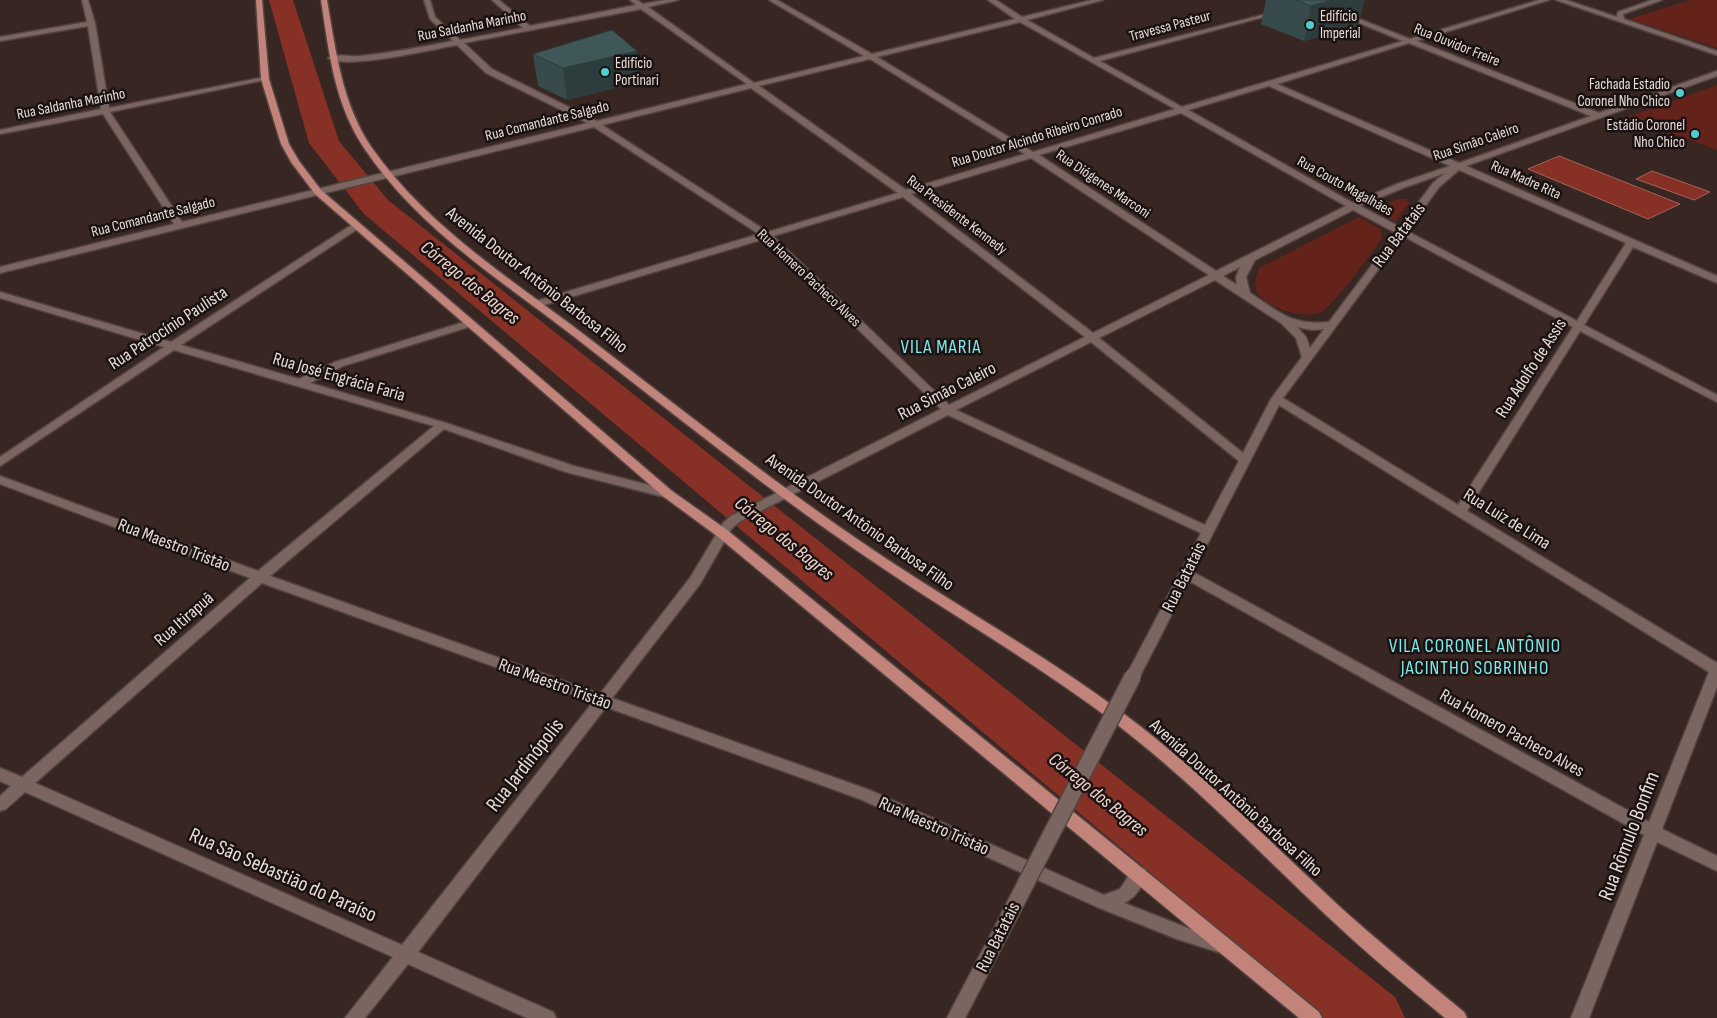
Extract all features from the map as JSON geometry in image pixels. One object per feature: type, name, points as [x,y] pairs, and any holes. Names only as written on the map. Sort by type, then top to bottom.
[{"type":"main road","points":[[259,0],[265,79],[285,144],[294,162],[318,192],[468,324],[668,494],[722,533],[1313,1018]]},
{"type":"main road","name":"Avenida Doutor Antônio Barbosa Filho","points":[[325,1],[336,80],[345,106],[382,177],[441,228],[778,496],[1096,701],[1139,734],[1191,777],[1337,914],[1458,1018]]},
{"type":"street","points":[[85,0],[92,23],[105,111],[180,226]]},
{"type":"street","name":"Rua Homero Pacheco Alves","points":[[427,0],[432,18],[479,64],[503,80],[596,124],[765,234],[948,411],[1208,531]]},
{"type":"street","points":[[495,0],[529,29]]},
{"type":"street","name":"Rua Presidente Kennedy","points":[[633,0],[904,193],[1092,336],[1244,460]]},
{"type":"street","name":"Rua Saldanha Marinho","points":[[332,58],[371,58],[459,44],[675,0]]},
{"type":"street","name":"Rua Diógenes Marconi","points":[[772,0],[872,57],[1031,154],[1285,321],[1301,337],[1307,356]]},
{"type":"street","name":"Rua Couto Magalhães","points":[[991,0],[1020,20],[1181,108],[1354,207],[1578,328],[1717,399]]},
{"type":"street","name":"Rua Comandante Salgado","points":[[0,270],[756,86],[1100,0]]},
{"type":"street","name":"Rua Doutor Alcindo Ribeiro Conrado","points":[[537,304],[1181,108],[1546,0]]},
{"type":"street","points":[[1559,0],[1717,53]]},
{"type":"street","points":[[1620,20],[1620,13],[1659,0]]},
{"type":"street","name":"Travessa Pasteur","points":[[1094,60],[1292,8]]},
{"type":"street","name":"Rua Ouvidor Freire","points":[[1339,14],[1600,116]]},
{"type":"street","points":[[0,39],[92,23]]},
{"type":"street","name":"Rua Simão Caleiro","points":[[722,533],[735,519],[778,496],[1092,336],[1354,207],[1436,172],[1459,166],[1717,73]]},
{"type":"street","name":"Rua Saldanha Marinho","points":[[0,132],[265,79]]},
{"type":"street","name":"Rua Madre Rita","points":[[1269,83],[1717,280]]},
{"type":"street","name":"Rua Batatais","points":[[956,1018],[1277,399],[1307,356],[1436,185],[1459,166]]},
{"type":"street","name":"Rua Patrocínio Paulista","points":[[0,462],[172,346],[356,226]]},
{"type":"street","name":"Rua Adolfo de Assis","points":[[1460,512],[1631,243]]},
{"type":"street","points":[[1247,297],[1240,287],[1240,279],[1243,268],[1251,258]]},
{"type":"street","name":"Rua Simão Caleiro","points":[[1192,288],[1210,285],[1234,289]]},
{"type":"street","name":"Rua José Engrácia Faria","points":[[0,295],[442,425],[570,470],[668,494]]},
{"type":"street","name":"Rua Diógenes Marconi","points":[[1285,321],[1312,327],[1332,325]]},
{"type":"street","points":[[300,383],[318,372],[339,364],[468,324]]},
{"type":"street","name":"Rua Luiz de Lima","points":[[1277,399],[1717,670]]},
{"type":"street","name":"Rua Itirapuã","points":[[0,805],[260,577],[442,425]]},
{"type":"street","name":"Rua Maestro Tristão","points":[[0,480],[260,577],[866,796],[1103,902],[1183,934],[1229,948]]},
{"type":"street","name":"Rua Jardinópolis","points":[[354,1018],[406,954],[695,581],[722,533]]},
{"type":"street","name":"Rua Homero Pacheco Alves","points":[[1186,574],[1653,832],[1717,864]]},
{"type":"street","name":"Rua Rômulo Bonfim","points":[[1580,1018],[1717,670]]},
{"type":"street","name":"Rua São Sebastião do Paraíso","points":[[0,774],[547,1018]]},
{"type":"street","points":[[1103,902],[1121,899],[1132,889],[1139,874]]},
{"type":"shaded area","points":[[1690,0],[1717,0],[1717,48],[1629,19]]},
{"type":"shaded area","name":"Estádio Coronel Nho Chico","points":[[1717,85],[1717,150],[1628,117]]},
{"type":"shaded area","points":[[1559,156],[1680,204],[1648,219],[1528,169]]},
{"type":"shaded area","points":[[1652,171],[1710,192],[1694,200],[1636,179]]},
{"type":"shaded area","points":[[1399,199],[1406,199],[1409,203],[1395,222],[1373,209]]},
{"type":"shaded area","points":[[1359,217],[1380,229],[1383,237],[1341,292],[1323,311],[1310,315],[1290,312],[1276,307],[1261,298],[1255,286],[1259,268]]},
{"type":"building","points":[[1296,0],[1333,0],[1311,6]]},
{"type":"building","points":[[612,30],[637,51],[563,68],[533,54]]},
{"type":"waterway","name":"Córrego dos Bagres","points":[[281,0],[324,143],[376,207],[1372,1018]]},
{"type":"place","name":"Edifício Imperial","points":[[1310,25]]},
{"type":"place","name":"Edifício Portinari","points":[[605,72]]},
{"type":"place","name":"Fachada Estadio Coronel Nho Chico","points":[[1680,93]]},
{"type":"place","name":"Estádio Coronel Nho Chico","points":[[1695,134]]},
{"type":"district","name":"VILA MARIA","points":[[941,347]]},
{"type":"district","name":"VILA CORONEL ANTÔNIO JACINTHO SOBRINHO","points":[[1475,657]]}]
